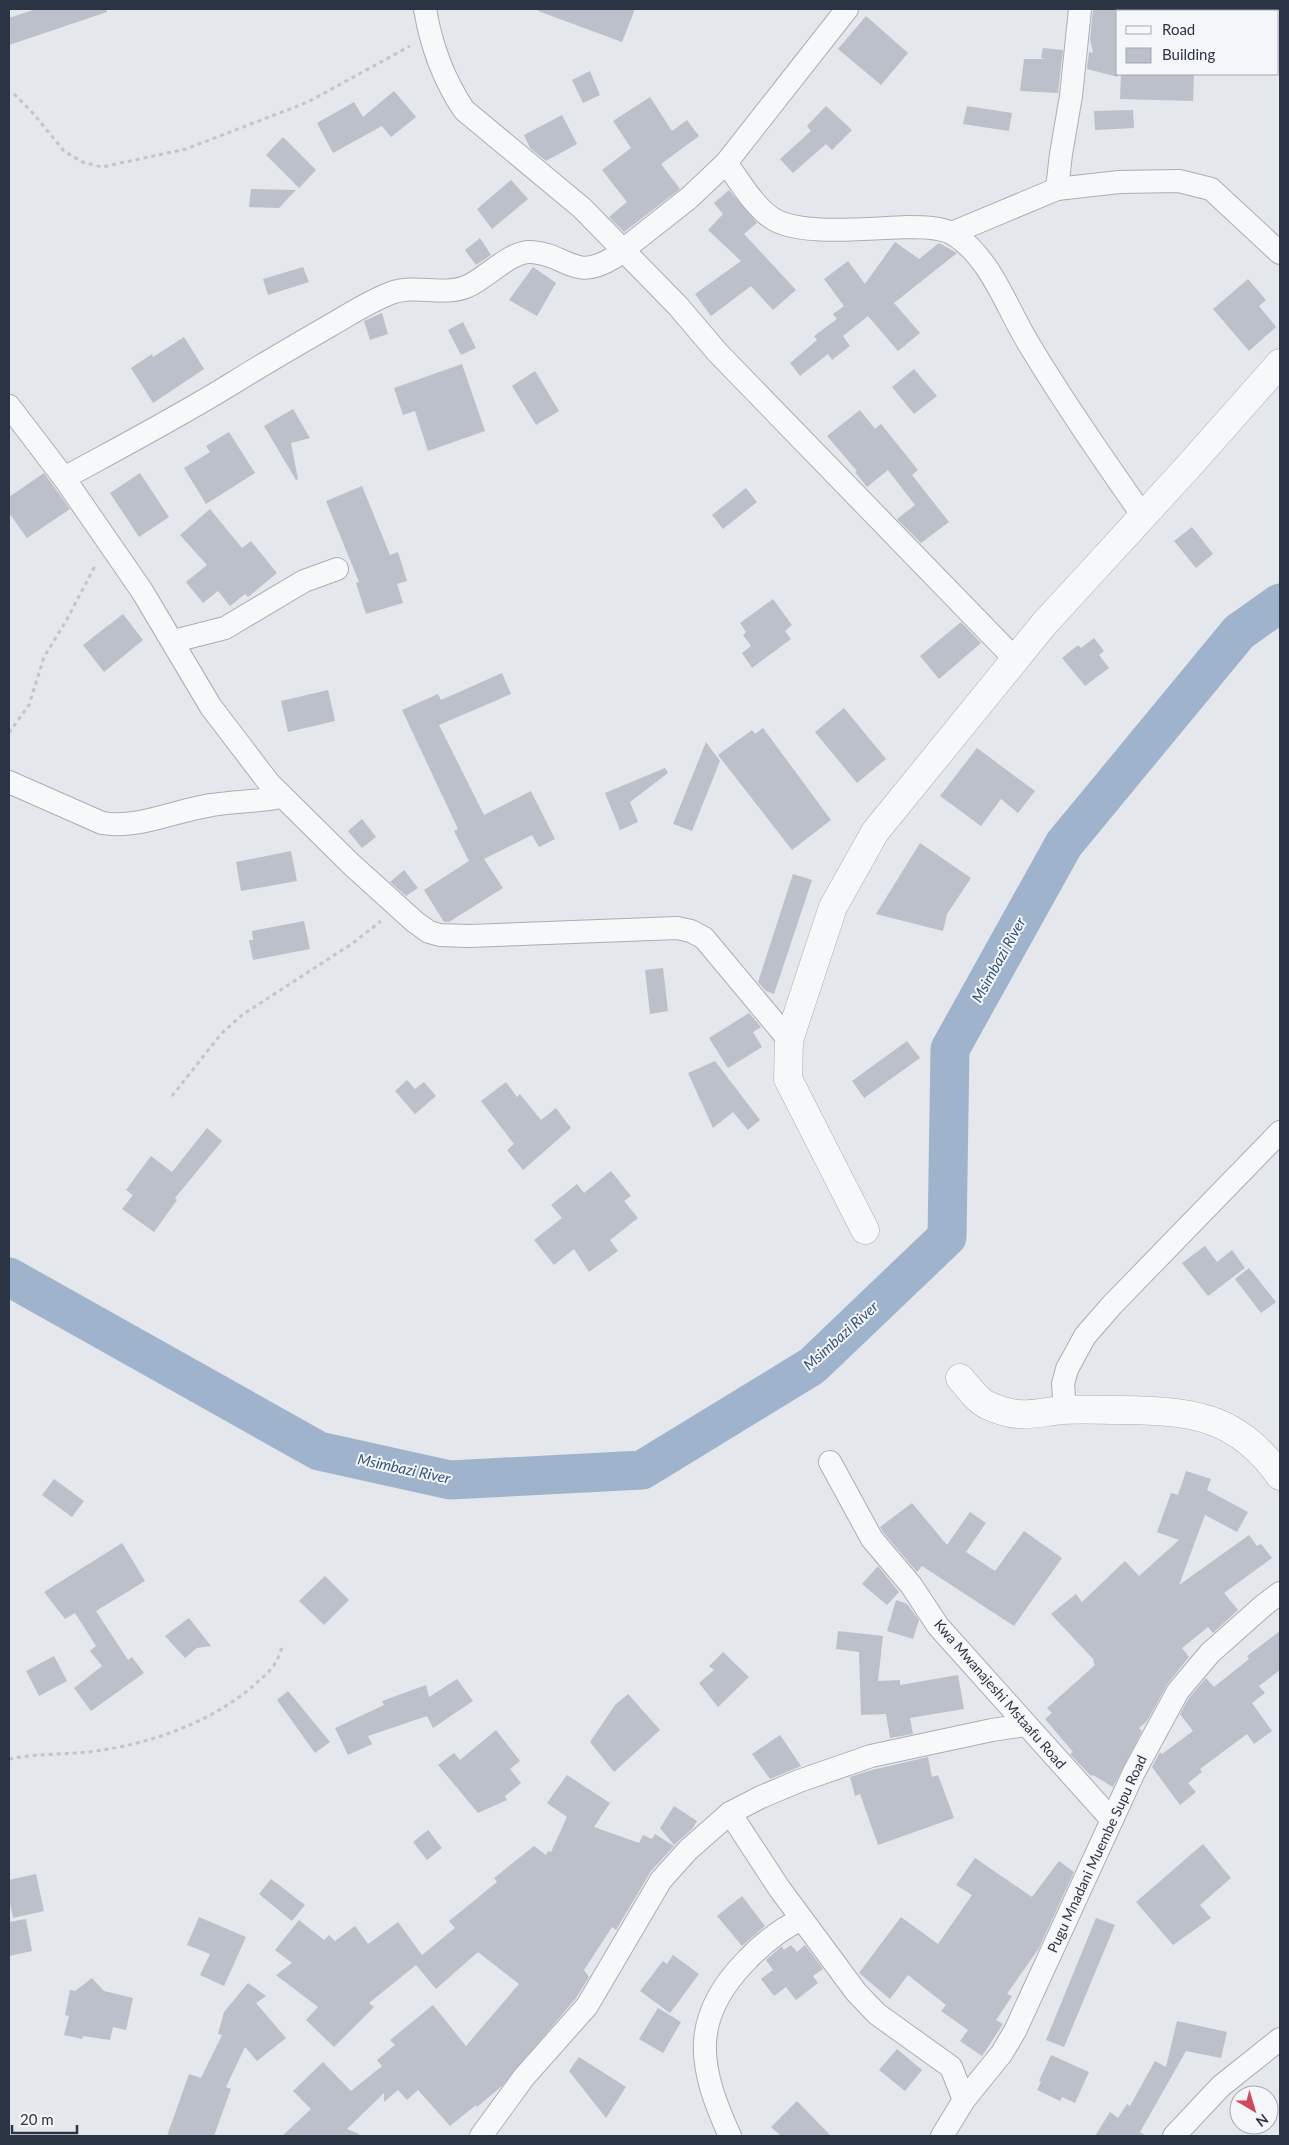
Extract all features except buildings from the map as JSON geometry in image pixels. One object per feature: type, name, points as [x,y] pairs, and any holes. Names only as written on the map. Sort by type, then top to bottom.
[{"type":"street","points":[[425,9],[437,58],[453,93],[464,110],[582,208],[678,306],[718,353],[1015,659]]},
{"type":"street","points":[[64,478],[200,403],[361,308],[392,292],[464,288],[486,277],[513,255],[531,252],[578,268],[589,269],[601,266],[689,198],[726,163],[847,9]]},
{"type":"street","points":[[1057,189],[1071,96],[1080,9]]},
{"type":"street","points":[[726,163],[758,204],[774,219],[792,226],[821,229],[919,227],[952,233],[969,246],[983,262],[1029,346],[1077,421],[1143,516]]},
{"type":"street","points":[[952,233],[1057,189],[1120,182],[1179,181],[1211,189],[1280,253]]},
{"type":"street","points":[[865,1230],[788,1079],[789,1040],[833,907],[875,832],[1015,659],[1044,624],[1280,363]]},
{"type":"street","points":[[9,406],[64,478],[152,605],[174,641],[187,669],[211,707],[281,797],[397,908],[429,932],[440,935],[532,935],[677,928],[691,931],[704,938],[789,1040]]},
{"type":"street","points":[[174,641],[225,628],[304,581],[337,569]]},
{"type":"street","points":[[9,782],[102,823],[113,825],[143,821],[212,805],[255,802],[281,797]]},
{"type":"street","points":[[1065,1410],[1063,1384],[1067,1369],[1085,1336],[1112,1305],[1280,1132]]},
{"type":"street","points":[[960,1378],[984,1404],[1018,1416],[1065,1410],[1141,1411],[1202,1416],[1238,1433],[1265,1454],[1280,1476]]},
{"type":"street","name":"Kwa Mwanajeshi Mstaafu Road","points":[[830,1462],[872,1539],[910,1585],[938,1626],[1014,1708],[1025,1725],[1112,1820]]},
{"type":"street","name":"Pugu Mnadani Muembe Supu Road","points":[[942,2136],[964,2100],[1002,2053],[1015,2031],[1066,1915],[1134,1772],[1178,1691],[1210,1653],[1264,1605],[1280,1594]]},
{"type":"street","points":[[481,2136],[524,2077],[587,2006],[661,1880],[688,1850],[730,1813],[799,1781],[871,1756],[992,1730],[1025,1725]]},
{"type":"street","points":[[730,1813],[802,1919],[843,1975],[877,2014],[951,2067],[964,2100]]},
{"type":"street","points":[[730,2136],[721,2117],[706,2066],[704,2034],[712,2006],[736,1971],[758,1948],[786,1926],[802,1919]]},
{"type":"street","points":[[1174,2136],[1221,2086],[1280,2039]]},
{"type":"path","points":[[14,94],[32,112],[64,151],[82,162],[102,167],[186,149],[308,102],[431,35]]},
{"type":"path","points":[[9,733],[29,705],[44,657],[66,621],[95,566],[112,549]]},
{"type":"path","points":[[172,1096],[221,1034],[242,1015],[353,943],[397,908]]},
{"type":"path","points":[[9,1759],[96,1751],[155,1739],[195,1724],[250,1687],[272,1667],[283,1645]]},
{"type":"waterway","name":"Msimbazi River","points":[[9,1277],[319,1451],[450,1480],[642,1470],[812,1366],[947,1237],[950,1049],[1064,844],[1239,632],[1280,603]]}]
